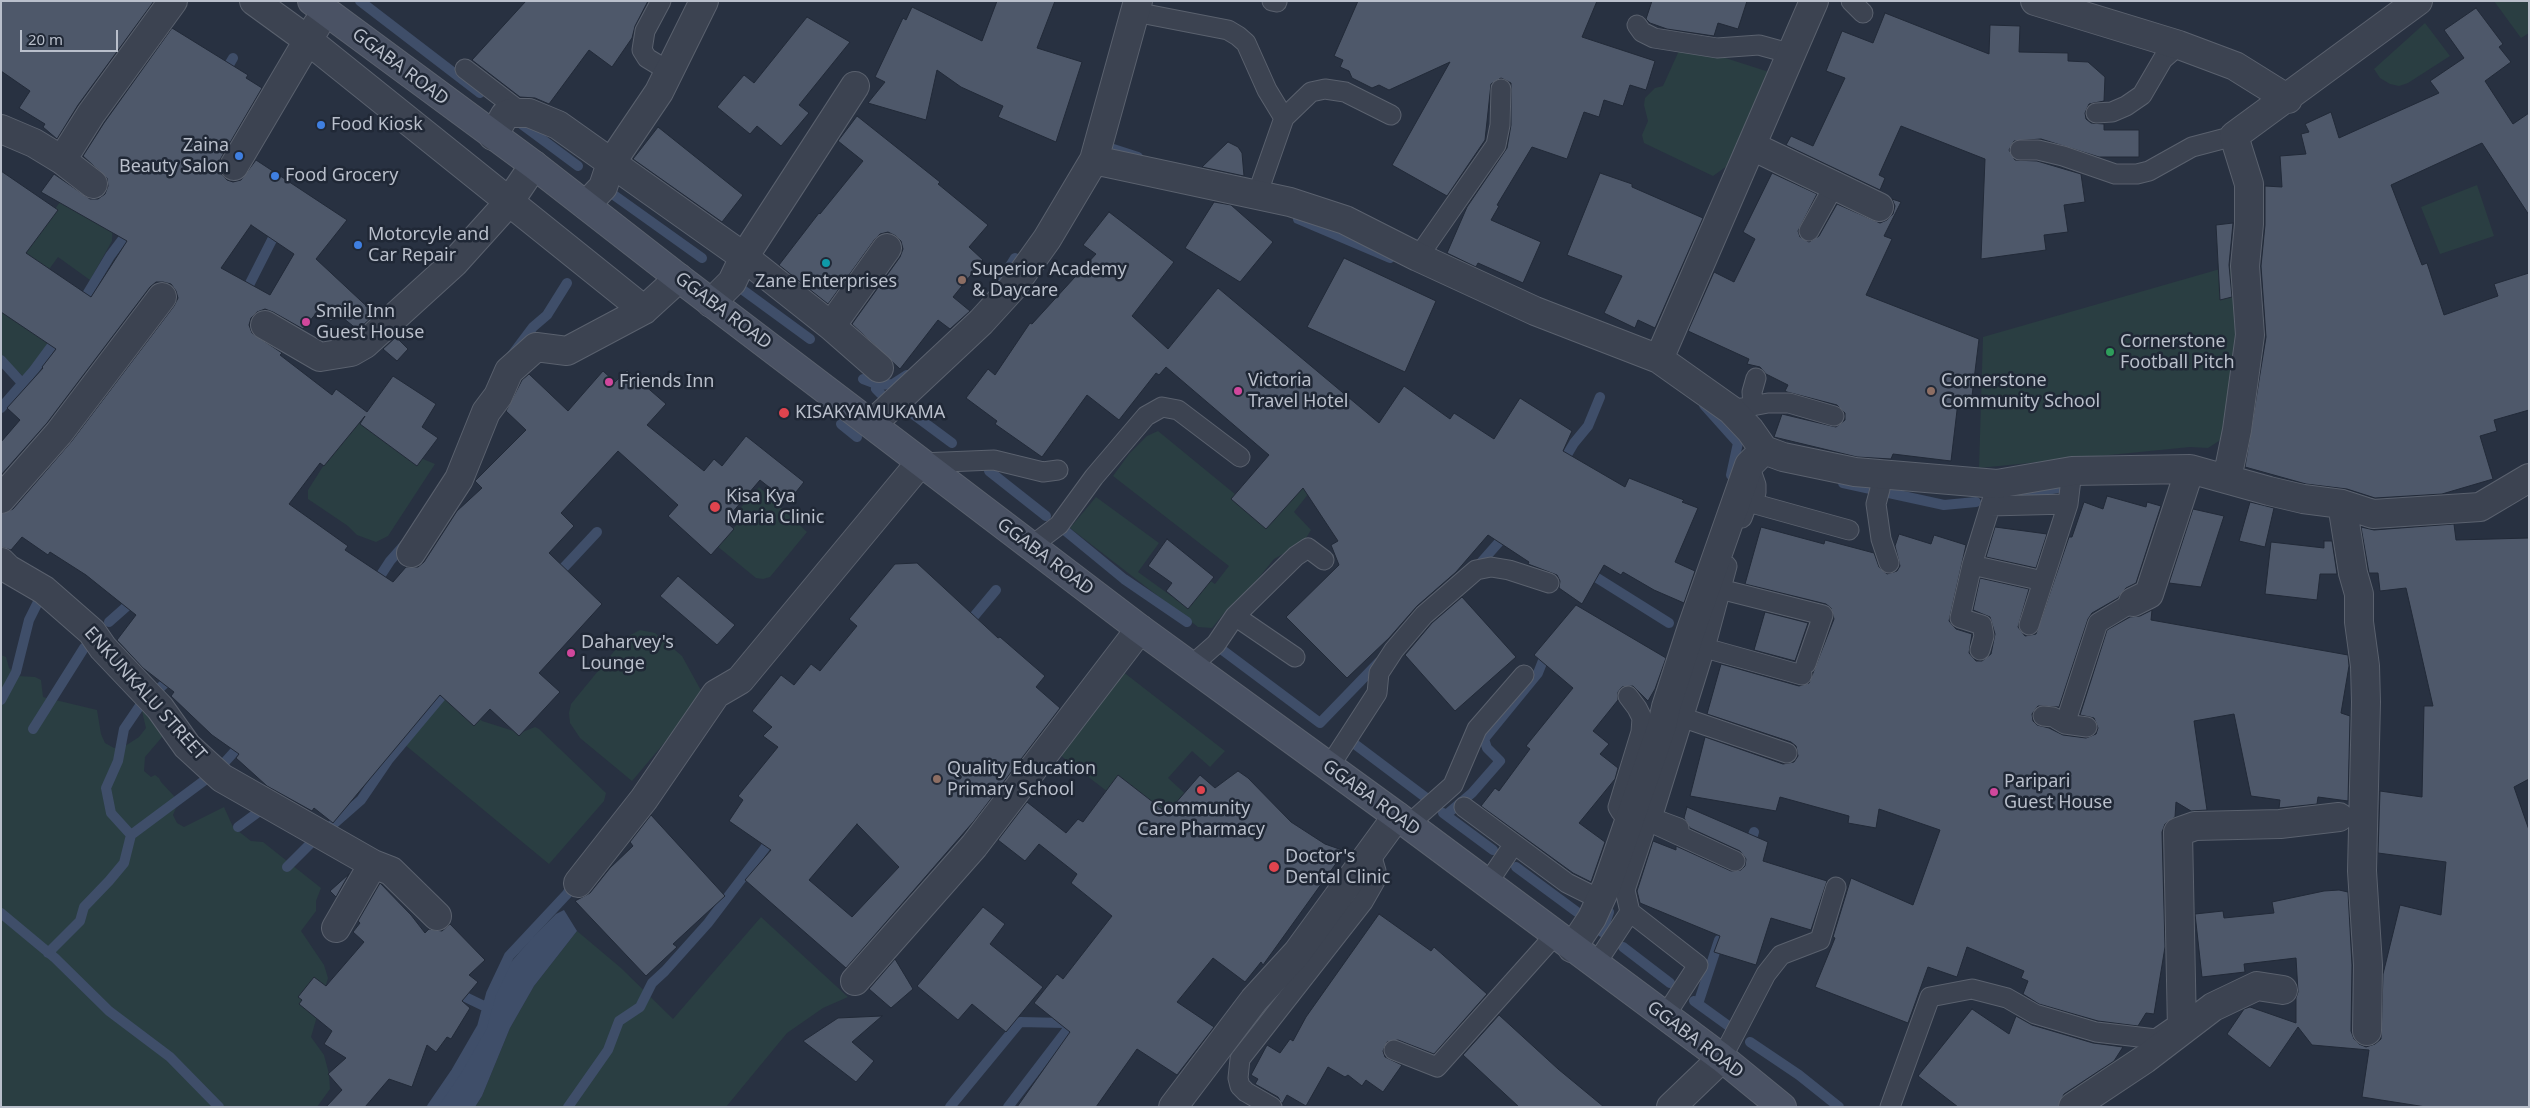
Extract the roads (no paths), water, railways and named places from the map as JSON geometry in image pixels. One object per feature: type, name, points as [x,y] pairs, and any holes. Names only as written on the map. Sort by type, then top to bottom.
[{"type":"street","points":[[62,160],[91,114],[173,1]]},
{"type":"street","points":[[254,1],[309,41],[644,310]]},
{"type":"street","points":[[586,205],[603,187],[611,162],[670,72],[704,1]]},
{"type":"street","points":[[1659,359],[1814,1]]},
{"type":"street","points":[[2035,1],[2179,45],[2235,66],[2288,99]]},
{"type":"street","points":[[2227,479],[2237,430],[2250,335],[2245,266],[2249,224],[2249,184],[2234,136],[2288,99],[2418,1]]},
{"type":"street","points":[[234,166],[309,41],[318,6]]},
{"type":"street","name":"GGABA ROAD","points":[[318,6],[534,165],[1030,547],[1722,1058],[1782,1107]]},
{"type":"street","points":[[872,424],[981,322],[1012,288],[1048,239],[1094,160],[1137,7]]},
{"type":"street","points":[[711,303],[732,282],[744,258],[855,86]]},
{"type":"street","points":[[494,136],[505,115],[521,112],[544,117],[558,125],[744,258],[831,326],[879,368]]},
{"type":"street","points":[[1,129],[34,143],[62,160],[93,184]]},
{"type":"street","points":[[1752,146],[1878,207]]},
{"type":"street","points":[[1094,160],[1290,202],[1345,220],[1418,258],[1535,311],[1659,359],[1742,408],[1757,457],[1675,712],[1662,726],[1631,834],[1592,918],[1563,941]]},
{"type":"street","points":[[265,325],[320,357],[351,352],[365,344],[454,263],[509,202],[534,165]]},
{"type":"street","points":[[831,326],[887,248]]},
{"type":"street","points":[[411,553],[459,479],[486,412],[498,396],[509,371],[536,346],[567,351],[644,310],[679,278]]},
{"type":"street","points":[[1,499],[59,433],[162,297]]},
{"type":"street","points":[[1757,457],[1783,457],[1828,467],[1880,474],[1994,495],[2072,471],[2190,469],[2303,499],[2342,504],[2373,514],[2480,507],[2529,478]]},
{"type":"street","points":[[578,883],[644,799],[716,694],[740,680],[920,462]]},
{"type":"street","points":[[2133,602],[2149,594],[2190,469]]},
{"type":"street","points":[[2342,504],[2353,573],[2359,594],[2359,622],[2366,684],[2362,871],[2368,965],[2367,1031]]},
{"type":"street","name":"ENKUNKALU STREET","points":[[1,562],[8,569],[44,590],[92,632],[150,698],[187,746],[222,778],[373,864],[391,872],[437,916]]},
{"type":"street","points":[[855,981],[974,846],[1140,629]]},
{"type":"street","points":[[2182,1026],[2178,832],[2195,826],[2280,824],[2339,817]]},
{"type":"street","points":[[1174,1107],[1254,1000],[1297,953],[1371,854],[1402,821]]},
{"type":"street","points":[[336,928],[373,864]]},
{"type":"street","points":[[2073,1107],[2145,1059],[2182,1026],[2213,1007],[2256,986],[2283,990]]},
{"type":"street","points":[[1671,1107],[1722,1058]]},
{"type":"lane","points":[[661,1],[645,31],[642,50],[647,58],[670,72]]},
{"type":"lane","points":[[1137,7],[1228,30],[1238,36],[1248,48],[1267,90],[1284,118]]},
{"type":"lane","points":[[1637,25],[1642,32],[1654,38],[1717,48],[1759,45],[1792,54]]},
{"type":"lane","points":[[2096,114],[2112,112],[2126,106],[2142,95],[2163,60],[2179,45]]},
{"type":"lane","points":[[465,69],[521,112]]},
{"type":"lane","points":[[1257,196],[1284,118],[1311,92],[1324,89],[1345,92],[1391,115]]},
{"type":"lane","points":[[1418,258],[1496,145],[1500,125],[1501,89]]},
{"type":"lane","points":[[2020,150],[2038,150],[2063,156],[2115,174],[2136,174],[2149,171],[2192,147],[2234,136]]},
{"type":"lane","points":[[1809,230],[1834,186]]},
{"type":"lane","points":[[1742,408],[1752,392],[1756,378]]},
{"type":"lane","points":[[1742,408],[1789,403],[1834,416]]},
{"type":"lane","points":[[1030,547],[1060,525],[1094,477],[1146,416],[1162,407],[1178,410],[1240,457]]},
{"type":"lane","points":[[1679,828],[1652,818],[1675,712],[1705,648],[1720,589],[1748,502],[1756,493],[1757,457]]},
{"type":"lane","points":[[920,462],[994,460],[1043,472],[1058,470]]},
{"type":"lane","points":[[2029,626],[2068,504],[2072,471]]},
{"type":"lane","points":[[1880,474],[1880,490],[1876,504],[1881,539],[1889,563]]},
{"type":"lane","points":[[1980,650],[1984,636],[1982,625],[1960,618],[1972,565],[1994,495],[2068,504]]},
{"type":"lane","points":[[1748,502],[1849,530]]},
{"type":"lane","points":[[1191,666],[1216,644],[1235,616],[1296,556],[1308,548],[1324,560]]},
{"type":"lane","points":[[1972,565],[2043,581]]},
{"type":"lane","points":[[1329,767],[1377,693],[1379,673],[1394,650],[1424,615],[1476,570],[1491,567],[1509,570],[1549,583]]},
{"type":"lane","points":[[1705,648],[1804,669],[1823,615],[1720,589]]},
{"type":"lane","points":[[2065,724],[2098,623],[2133,602]]},
{"type":"lane","points":[[1235,616],[1295,657]]},
{"type":"lane","points":[[1402,821],[1453,785],[1477,728],[1524,674]]},
{"type":"lane","points":[[1628,696],[1642,718],[1641,732],[1618,807],[1631,834],[1625,890],[1630,912],[1698,965],[1665,1016]]},
{"type":"lane","points":[[1675,712],[1787,753]]},
{"type":"lane","points":[[2042,716],[2053,717],[2065,724],[2086,727]]},
{"type":"lane","points":[[1464,807],[1567,883],[1591,895],[1602,895]]},
{"type":"lane","points":[[1631,834],[1648,821],[1735,861]]},
{"type":"lane","points":[[1487,884],[1514,844]]},
{"type":"lane","points":[[1272,1107],[1246,1092],[1240,1086],[1238,1078],[1240,1059],[1363,902],[1375,881],[1376,872],[1371,854]]},
{"type":"lane","points":[[1722,1058],[1766,974],[1781,955],[1820,940],[1836,887]]},
{"type":"lane","points":[[1595,965],[1630,912]]},
{"type":"lane","points":[[1394,1050],[1437,1067],[1563,941]]},
{"type":"lane","points":[[1890,1107],[1930,997],[1972,988],[2007,998],[2035,1014],[2070,1025],[2096,1032],[2156,1039],[2182,1026]]},
{"type":"water","points":[[564,910],[577,931],[534,986],[510,1028],[482,1096],[475,1107],[435,1107],[452,1083],[484,1026],[497,982],[505,969],[556,914]]},
{"type":"waterway","points":[[360,1],[480,93]]},
{"type":"waterway","points":[[223,75],[233,58]]},
{"type":"waterway","points":[[516,120],[578,166]]},
{"type":"waterway","points":[[1107,147],[1138,157]]},
{"type":"waterway","points":[[604,188],[702,258]]},
{"type":"waterway","points":[[1298,219],[1390,258]]},
{"type":"waterway","points":[[80,306],[110,256],[131,228]]},
{"type":"waterway","points":[[244,295],[278,228]]},
{"type":"waterway","points":[[997,287],[1015,258]]},
{"type":"waterway","points":[[732,282],[810,339]]},
{"type":"waterway","points":[[512,355],[533,327],[547,315],[567,283]]},
{"type":"waterway","points":[[1,408],[34,370],[59,336]]},
{"type":"waterway","points":[[1,360],[22,383]]},
{"type":"waterway","points":[[879,385],[893,384],[907,375]]},
{"type":"waterway","points":[[863,379],[879,385],[876,389],[881,394]]},
{"type":"waterway","points":[[1561,465],[1574,443],[1588,426],[1600,397]]},
{"type":"waterway","points":[[1704,405],[1738,443],[1731,475]]},
{"type":"waterway","points":[[902,406],[952,443]]},
{"type":"waterway","points":[[841,424],[857,437]]},
{"type":"waterway","points":[[989,471],[1046,516]]},
{"type":"waterway","points":[[1843,483],[1944,505],[1976,502]]},
{"type":"waterway","points":[[2009,497],[2073,485]]},
{"type":"waterway","points":[[1057,524],[1124,579],[1187,622]]},
{"type":"waterway","points":[[555,577],[597,532]]},
{"type":"waterway","points":[[1477,567],[1507,533]]},
{"type":"waterway","points":[[375,584],[390,561],[405,544]]},
{"type":"waterway","points":[[1586,571],[1669,623]]},
{"type":"waterway","points":[[966,626],[996,590]]},
{"type":"waterway","points":[[109,622],[135,599]]},
{"type":"waterway","points":[[1,700],[16,672],[29,620],[39,600]]},
{"type":"waterway","points":[[1213,643],[1320,723],[1316,720]]},
{"type":"waterway","points":[[33,729],[84,648]]},
{"type":"waterway","points":[[1446,815],[1472,793],[1500,761],[1487,748],[1484,739],[1538,673],[1546,653]]},
{"type":"waterway","points":[[1320,723],[1379,662]]},
{"type":"waterway","points":[[131,835],[111,813],[106,788],[118,761],[124,729],[139,707],[174,675]]},
{"type":"waterway","points":[[329,828],[361,800],[389,759],[450,686]]},
{"type":"waterway","points":[[1348,739],[1425,797]]},
{"type":"waterway","points":[[225,762],[244,741]]},
{"type":"waterway","points":[[48,953],[80,921],[84,907],[124,863],[131,835],[209,777]]},
{"type":"waterway","points":[[238,827],[257,813]]},
{"type":"waterway","points":[[1443,813],[1493,850]]},
{"type":"waterway","points":[[1738,881],[1754,832]]},
{"type":"waterway","points":[[568,1107],[608,1050],[619,1021],[640,1007],[652,983],[708,923],[774,836]]},
{"type":"waterway","points":[[287,867],[311,843]]},
{"type":"waterway","points":[[1516,867],[1577,912]]},
{"type":"waterway","points":[[432,1107],[456,1072],[482,1027],[491,994],[509,956],[567,894],[572,885]]},
{"type":"waterway","points":[[1602,932],[1609,912]]},
{"type":"waterway","points":[[1,913],[55,958],[109,1011],[170,1057],[219,1107]]},
{"type":"waterway","points":[[1698,1004],[1719,940]]},
{"type":"waterway","points":[[1623,947],[1670,983]]},
{"type":"waterway","points":[[455,992],[486,1007]]},
{"type":"waterway","points":[[1694,1001],[1730,1027]]},
{"type":"waterway","points":[[950,1107],[1020,1022],[1065,1023],[1069,1020]]},
{"type":"waterway","points":[[1008,1107],[1070,1026]]},
{"type":"waterway","points":[[1750,1042],[1799,1075],[1839,1107]]},
{"type":"place","name":"Food Kiosk","points":[[321,125]]},
{"type":"place","name":"Zaina Beauty Salon","points":[[239,156]]},
{"type":"place","name":"Food Grocery","points":[[275,176]]},
{"type":"place","name":"Motorcyle and Car Repair","points":[[358,245]]},
{"type":"place","name":"Zane Enterprises","points":[[826,263]]},
{"type":"place","name":"Superior Academy & Daycare","points":[[962,280]]},
{"type":"place","name":"Smile Inn Guest House","points":[[306,322]]},
{"type":"place","name":"Cornerstone Football Pitch","points":[[2110,352]]},
{"type":"place","name":"Friends Inn","points":[[609,382]]},
{"type":"place","name":"Victoria Travel Hotel","points":[[1238,391]]},
{"type":"place","name":"Cornerstone Community School","points":[[1931,391]]},
{"type":"place","name":"KISAKYAMUKAMA","points":[[784,413]]},
{"type":"place","name":"Kisa Kya Maria Clinic","points":[[715,507]]},
{"type":"place","name":"Daharvey's Lounge","points":[[571,653]]},
{"type":"place","name":"Quality Education Primary School","points":[[937,779]]},
{"type":"place","name":"Community Care Pharmacy","points":[[1201,790]]},
{"type":"place","name":"Paripari Guest House","points":[[1994,792]]},
{"type":"place","name":"Doctor's Dental Clinic","points":[[1274,867]]}]
